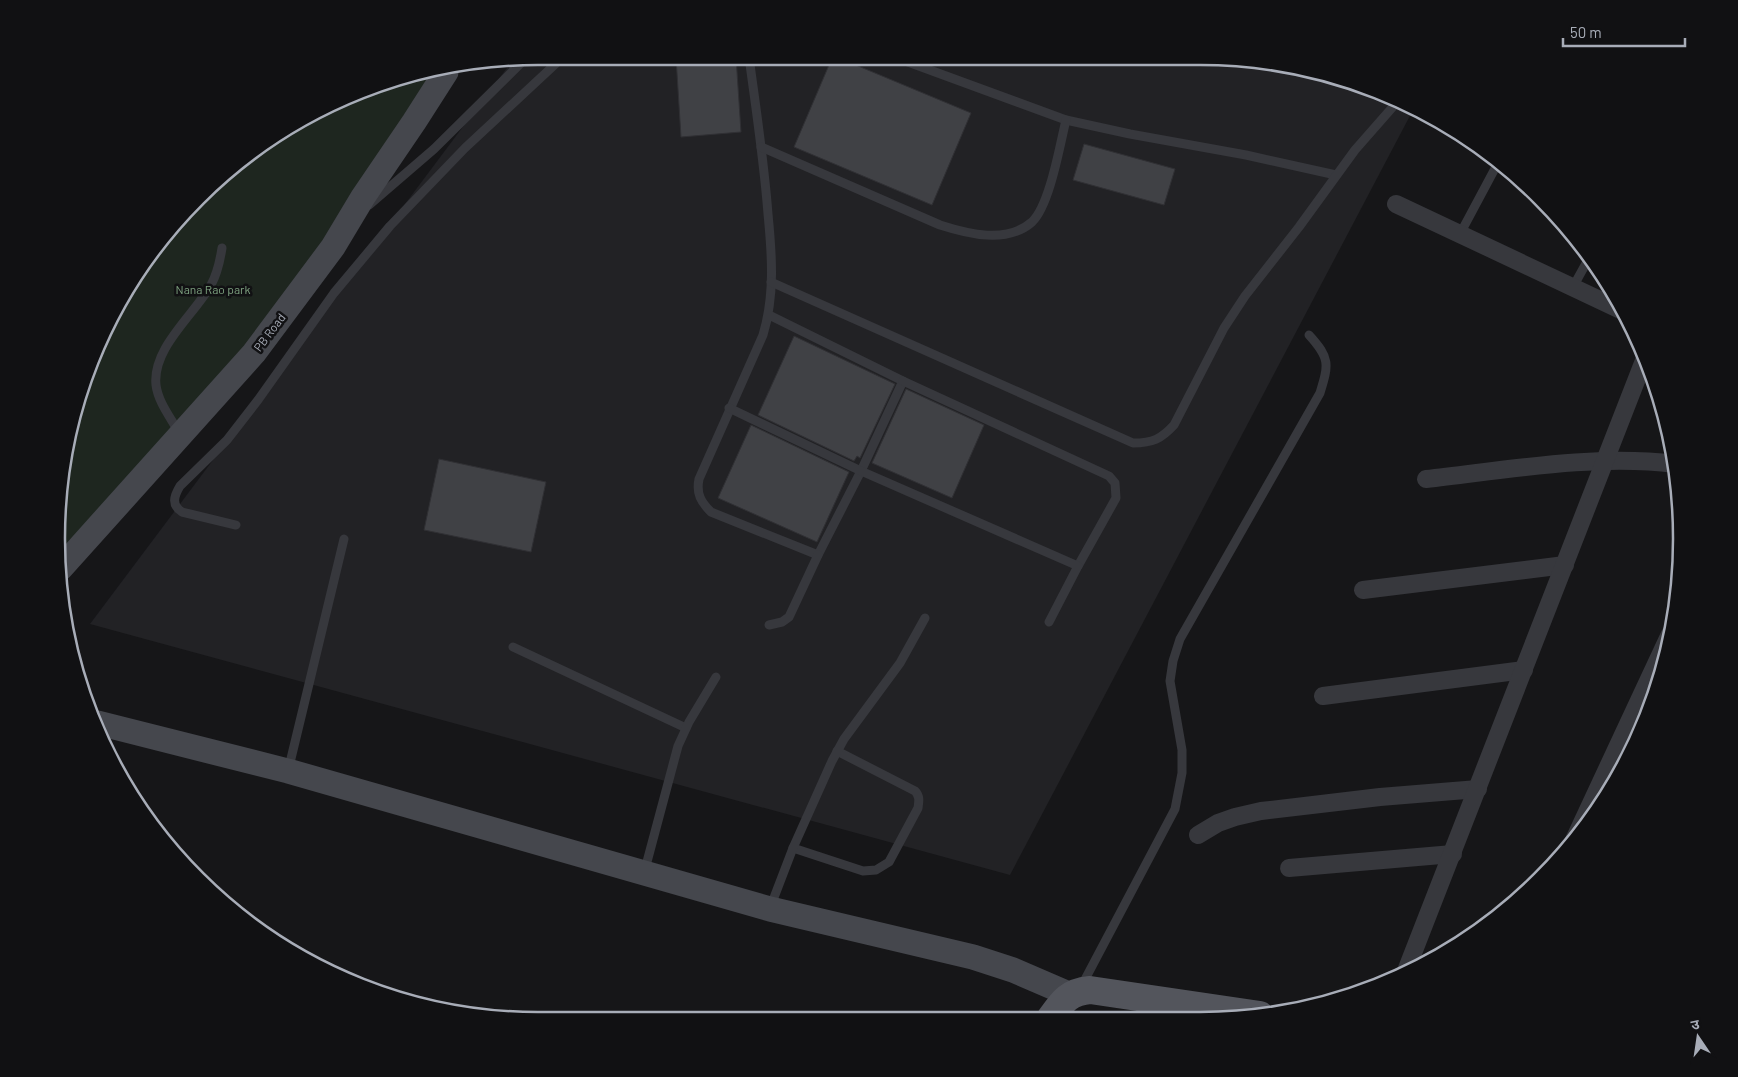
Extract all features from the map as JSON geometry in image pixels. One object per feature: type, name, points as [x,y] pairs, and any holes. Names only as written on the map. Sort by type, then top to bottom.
[{"type":"main road","points":[[1055,1012],[1063,1001],[1074,993],[1098,990],[1233,1011]]},
{"type":"street","name":"PB Road","points":[[66,563],[254,353],[333,247],[444,74]]},
{"type":"street","points":[[1396,204],[1612,306]]},
{"type":"street","points":[[1409,963],[1641,368]]},
{"type":"street","points":[[1426,479],[1605,461],[1667,463]]},
{"type":"street","points":[[1363,590],[1565,565]]},
{"type":"street","points":[[1589,807],[1656,664]]},
{"type":"street","points":[[1323,696],[1524,670]]},
{"type":"street","points":[[103,724],[288,771],[770,909],[973,957],[1014,970],[1074,993]]},
{"type":"street","points":[[1198,835],[1226,820],[1261,811],[1380,797],[1478,789]]},
{"type":"street","points":[[1290,868],[1453,854]]},
{"type":"lane","points":[[236,525],[182,512],[176,508],[174,501],[180,486],[227,440],[258,400],[334,293],[390,226],[464,148],[554,65]]},
{"type":"lane","points":[[750,65],[770,230],[771,282],[769,315],[763,335],[729,408],[699,480],[698,494],[701,502],[711,512],[818,555]]},
{"type":"lane","points":[[917,65],[1066,120],[1130,134],[1246,155],[1336,175]]},
{"type":"lane","points":[[345,226],[434,149],[518,66]]},
{"type":"lane","points":[[771,282],[1133,443],[1149,443],[1164,435],[1174,425],[1224,328],[1245,296],[1300,227],[1355,150],[1393,107]]},
{"type":"lane","points":[[761,147],[940,225],[964,233],[999,236],[1018,230],[1032,221],[1040,210],[1049,188],[1066,120]]},
{"type":"lane","points":[[1460,234],[1495,169]]},
{"type":"lane","points":[[181,436],[161,401],[156,385],[157,367],[164,350],[211,285],[220,263],[222,248]]},
{"type":"lane","points":[[1573,287],[1585,264]]},
{"type":"lane","points":[[769,315],[903,381],[1109,476],[1115,483],[1116,498],[1049,622]]},
{"type":"lane","points":[[1074,993],[1175,809],[1182,774],[1182,750],[1170,681],[1173,660],[1180,639],[1320,393],[1327,371],[1326,360],[1321,348],[1308,335]]},
{"type":"lane","points":[[769,625],[782,622],[789,617],[903,381]]},
{"type":"lane","points":[[729,408],[861,471],[1078,566]]},
{"type":"lane","points":[[288,771],[344,539]]},
{"type":"lane","points":[[770,909],[793,848],[837,751],[867,707],[892,676],[925,618]]},
{"type":"lane","points":[[513,647],[686,728]]},
{"type":"lane","points":[[644,873],[678,746],[686,728],[716,677]]},
{"type":"lane","points":[[793,848],[863,871],[876,870],[889,862],[918,808],[920,800],[915,790],[837,751]]},
{"type":"shaded area","points":[[509,66],[1230,66],[1292,74],[1322,81],[1381,101],[1410,115],[1010,875],[90,624]]},
{"type":"green space","name":"Nana Rao park","points":[[444,74],[260,346],[65,545],[69,477],[74,446],[90,386],[101,357],[128,302],[163,250],[183,226],[226,183],[250,163],[302,128],[357,101],[386,90]]},
{"type":"building","points":[[676,65],[737,65],[741,132],[681,137]]},
{"type":"building","points":[[829,65],[856,65],[971,113],[932,205],[794,147]]},
{"type":"building","points":[[1084,144],[1175,169],[1164,205],[1073,180]]},
{"type":"building","points":[[794,336],[895,384],[860,458],[857,456],[854,461],[758,415]]},
{"type":"building","points":[[906,389],[984,425],[952,498],[872,463]]},
{"type":"building","points":[[751,425],[849,472],[817,542],[718,498]]},
{"type":"building","points":[[439,459],[546,482],[531,552],[424,530]]}]
